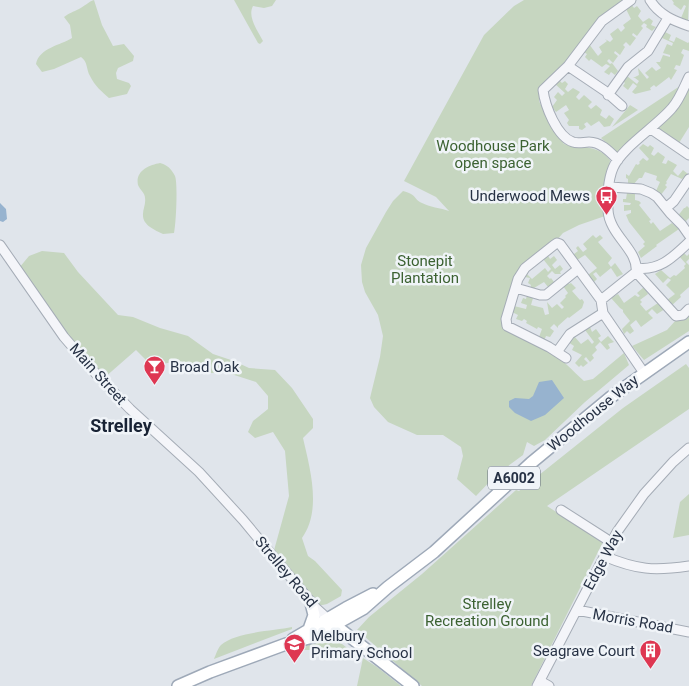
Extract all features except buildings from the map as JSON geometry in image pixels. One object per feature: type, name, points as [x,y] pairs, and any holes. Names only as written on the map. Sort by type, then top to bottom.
[{"type":"main road","name":"Woodhouse Way","points":[[332,622],[363,609],[388,587],[434,552],[532,463],[611,397],[689,342]]},
{"type":"main road","name":"Woodhouse Way","points":[[332,622],[346,608],[388,587]]},
{"type":"main road","points":[[309,629],[314,615],[312,603]]},
{"type":"main road","name":"A6002","points":[[352,638],[351,627],[363,609]]},
{"type":"main road","name":"A6002","points":[[286,644],[309,629],[332,622]]},
{"type":"main road","name":"A6002","points":[[178,686],[286,644],[313,637],[332,622]]},
{"type":"main road","name":"Strelley Road","points":[[332,622],[413,686]]},
{"type":"street","points":[[618,160],[599,144],[591,142],[576,144],[568,140],[552,118],[544,100],[543,90],[568,66],[602,21],[631,0]]},
{"type":"street","points":[[650,0],[668,18],[689,26]]},
{"type":"street","points":[[608,95],[628,67],[648,51],[668,18]]},
{"type":"street","points":[[568,66],[622,106]]},
{"type":"street","points":[[689,77],[673,107],[618,160],[611,175],[608,203],[609,220],[634,259],[637,270],[676,316],[683,315],[689,309]]},
{"type":"street","points":[[651,129],[689,155]]},
{"type":"street","points":[[666,208],[678,196],[689,180]]},
{"type":"street","points":[[610,187],[642,189],[657,197],[689,235]]},
{"type":"street","points":[[602,300],[637,270],[656,268],[689,242]]},
{"type":"street","points":[[566,358],[507,326],[506,319],[518,280],[525,268],[557,243],[563,248],[602,300],[603,313],[644,373]]},
{"type":"street","name":"Main Street","points":[[0,245],[64,337],[97,375],[213,488]]},
{"type":"street","points":[[516,288],[546,295],[578,269]]},
{"type":"street","points":[[557,352],[570,334],[603,313]]},
{"type":"street","name":"Edge Way","points":[[538,683],[611,542],[644,494],[689,448]]},
{"type":"street","name":"Strelley Road","points":[[213,488],[312,603],[332,622]]},
{"type":"street","points":[[562,510],[611,542]]},
{"type":"street","points":[[604,556],[628,566],[652,570],[689,566]]},
{"type":"street","name":"Morris Road","points":[[577,610],[689,632]]},
{"type":"street","points":[[538,683],[549,686]]},
{"type":"green space","points":[[94,0],[102,25],[113,46],[124,44],[134,56],[133,61],[118,68],[116,73],[117,79],[129,83],[131,86],[127,94],[109,98],[94,83],[85,61],[81,57],[54,69],[42,72],[36,64],[41,54],[72,38],[70,25],[64,17]]},
{"type":"green space","points":[[234,0],[276,0],[272,6],[264,8],[253,6],[251,15],[263,41],[260,44],[258,43]]},
{"type":"green space","name":"Woodhouse Park open space","points":[[524,0],[625,0],[600,19],[565,64],[541,89],[539,101],[550,124],[564,144],[595,149],[606,155],[610,160],[605,216],[563,233],[556,241],[527,261],[509,295],[502,326],[551,352],[584,381],[593,379],[624,353],[629,365],[585,402],[545,440],[534,446],[527,442],[523,455],[496,475],[476,496],[457,479],[463,456],[461,447],[443,435],[417,435],[388,422],[374,407],[370,398],[383,336],[378,315],[365,292],[362,282],[361,265],[366,248],[386,212],[403,191],[411,194],[419,202],[449,211],[436,197],[404,181],[484,35],[514,6]]},
{"type":"green space","points":[[672,0],[689,0],[688,21],[681,18],[686,6],[684,5],[681,10],[673,4]]},
{"type":"green space","points":[[631,4],[634,8],[637,6],[641,11],[638,16],[643,22],[649,18],[653,21],[651,25],[656,27],[652,31],[644,23],[637,36],[633,33],[632,35],[636,38],[630,46],[626,42],[620,55],[615,51],[614,53],[618,56],[613,63],[609,59],[607,61],[610,64],[612,63],[618,71],[615,75],[611,72],[609,75],[604,72],[610,66],[606,64],[602,67],[591,59],[589,61],[585,57],[587,54],[582,51],[589,44],[598,56],[602,52],[599,47],[607,41],[605,39],[610,42],[613,39],[610,34],[618,28],[621,32],[625,28],[623,25],[631,19],[626,9]]},
{"type":"green space","points":[[663,31],[671,35],[669,40],[674,42],[676,37],[689,42],[689,51],[683,49],[681,53],[684,55],[680,66],[676,65],[674,69],[677,70],[671,80],[669,77],[656,87],[654,85],[650,88],[651,90],[635,94],[632,92],[637,86],[633,83],[628,90],[623,86],[625,83],[622,80],[626,75],[637,84],[639,81],[633,78],[639,75],[638,68],[647,79],[649,77],[645,73],[652,67],[656,71],[661,68],[656,62],[660,62],[663,55],[670,57],[670,55],[663,53],[667,44],[672,46],[673,43],[660,37]]},
{"type":"green space","points":[[557,78],[562,83],[565,81],[568,84],[565,89],[568,92],[573,88],[580,92],[576,97],[579,100],[584,95],[592,102],[588,106],[591,109],[596,105],[602,110],[600,115],[606,119],[609,115],[614,119],[610,126],[604,127],[599,121],[591,126],[587,122],[584,124],[586,127],[582,130],[579,129],[579,126],[569,126],[567,123],[569,120],[564,113],[569,110],[566,105],[556,112],[552,107],[557,100],[554,97],[558,92],[562,96],[565,93],[555,84]]},
{"type":"green space","points":[[683,84],[669,106],[619,154],[601,138]]},
{"type":"green space","points":[[689,84],[689,127],[679,143],[655,128]]},
{"type":"green space","points":[[630,105],[638,110],[612,127]]},
{"type":"green space","points":[[643,144],[654,148],[651,154],[654,156],[658,152],[665,157],[662,163],[666,164],[668,160],[677,165],[673,171],[678,176],[683,170],[688,174],[682,179],[671,174],[665,185],[667,187],[660,196],[656,191],[660,182],[656,180],[657,176],[645,172],[642,178],[639,178],[633,185],[628,184],[628,179],[626,178],[626,174],[629,176],[636,164],[638,165],[643,158],[647,161],[649,159],[639,148]]},
{"type":"green space","points":[[160,163],[170,169],[176,180],[174,233],[163,234],[150,227],[143,218],[145,198],[138,185],[139,176],[147,167]]},
{"type":"green space","points":[[627,193],[635,194],[635,200],[641,203],[639,205],[651,220],[649,221],[651,224],[653,222],[660,231],[672,223],[679,229],[641,258],[638,252],[645,246],[643,244],[645,242],[629,222],[626,215],[631,213],[631,210],[624,211],[624,205],[630,205],[631,203],[623,202],[623,199],[626,199]]},
{"type":"green space","points":[[687,206],[689,208],[689,218],[685,222],[677,217]]},
{"type":"green space","points":[[593,235],[596,238],[600,235],[603,238],[598,242],[612,258],[608,263],[611,267],[615,263],[623,274],[617,277],[611,268],[600,277],[596,272],[593,274],[597,279],[593,283],[588,275],[597,268],[585,255],[577,260],[572,254],[578,251],[576,248],[578,246],[583,252],[587,249],[583,244]]},
{"type":"green space","points":[[42,251],[64,253],[78,272],[118,315],[133,317],[160,328],[188,336],[213,354],[249,368],[275,370],[292,388],[313,419],[313,428],[303,438],[311,476],[313,502],[312,515],[302,538],[308,556],[342,590],[341,596],[327,604],[318,606],[273,554],[289,496],[285,451],[273,432],[255,438],[248,432],[253,421],[268,409],[268,396],[256,382],[228,373],[206,373],[187,364],[173,362],[157,365],[150,364],[136,350],[104,378],[56,322],[19,268],[29,256]]},
{"type":"green space","points":[[685,252],[687,256],[689,254],[689,259],[686,262],[689,265],[689,287],[671,306],[667,300],[675,294],[666,285],[671,280],[668,278],[663,283],[655,274],[661,270],[670,278],[674,275],[676,276],[685,268],[686,264],[679,256]]},
{"type":"green space","points":[[547,254],[550,259],[554,256],[557,260],[552,265],[555,269],[560,265],[563,269],[560,272],[561,274],[555,274],[552,271],[547,276],[554,282],[548,287],[544,282],[530,289],[531,285],[528,283],[530,278],[525,277],[527,274],[532,279],[545,268],[548,272],[551,269],[543,259]]},
{"type":"green space","points":[[567,282],[576,288],[572,291],[584,302],[582,308],[568,317],[558,328],[554,324],[550,328],[554,331],[550,337],[546,336],[544,341],[539,337],[542,329],[538,327],[537,329],[526,323],[527,321],[524,319],[522,321],[516,319],[518,315],[510,311],[514,306],[526,309],[527,305],[521,303],[523,298],[526,299],[527,295],[533,298],[531,305],[543,308],[545,315],[549,314],[547,302],[552,308],[557,304],[562,309],[564,307],[560,303],[568,293],[563,286]]},
{"type":"green space","points":[[644,287],[648,294],[640,300],[642,302],[640,304],[646,311],[658,303],[665,309],[657,314],[652,309],[648,313],[653,318],[641,327],[636,320],[630,325],[634,331],[630,334],[627,331],[624,334],[622,329],[630,321],[623,310],[611,298],[618,294],[624,303],[635,295],[640,296],[637,293]]},
{"type":"green space","points":[[689,314],[689,331],[644,360],[632,346],[667,330],[676,320],[683,320]]},
{"type":"green space","points":[[590,327],[592,332],[596,329],[601,336],[598,338],[601,342],[608,336],[614,342],[608,344],[610,348],[607,350],[600,342],[595,347],[597,350],[592,355],[594,358],[590,362],[586,357],[584,359],[588,363],[583,367],[581,365],[579,367],[575,363],[582,355],[572,350],[574,346],[568,342],[574,336],[581,344],[588,339],[592,344],[594,342],[585,330]]},
{"type":"green space","name":"Strelley Recreation Ground","points":[[686,364],[689,368],[689,409],[547,506],[603,542],[531,686],[422,686],[357,630],[369,617],[422,574],[516,490],[519,491],[623,408]]},
{"type":"green space","points":[[689,494],[689,535],[673,538],[680,502]]},
{"type":"green space","points":[[292,627],[292,629],[214,659],[221,645],[235,637]]},
{"type":"green space","points":[[328,637],[338,641],[350,650],[297,650]]},
{"type":"green space","points":[[363,658],[377,667],[401,686],[357,686]]},
{"type":"water","points":[[0,203],[6,209],[7,219],[3,222],[0,221]]},
{"type":"water","points":[[552,380],[564,398],[545,415],[531,421],[515,413],[509,407],[509,401],[515,398],[529,399],[533,396],[539,382]]},
{"type":"place","name":"Underwood Mews","points":[[606,215]]},
{"type":"place","name":"Broad Oak","points":[[154,386]]},
{"type":"place","name":"Melbury Primary School","points":[[295,664]]},
{"type":"place","name":"Seagrave Court","points":[[651,670]]},
{"type":"district","name":"Strelley","points":[[121,426]]},
{"type":"park label","name":"Stonepit Plantation","points":[[425,270]]}]
